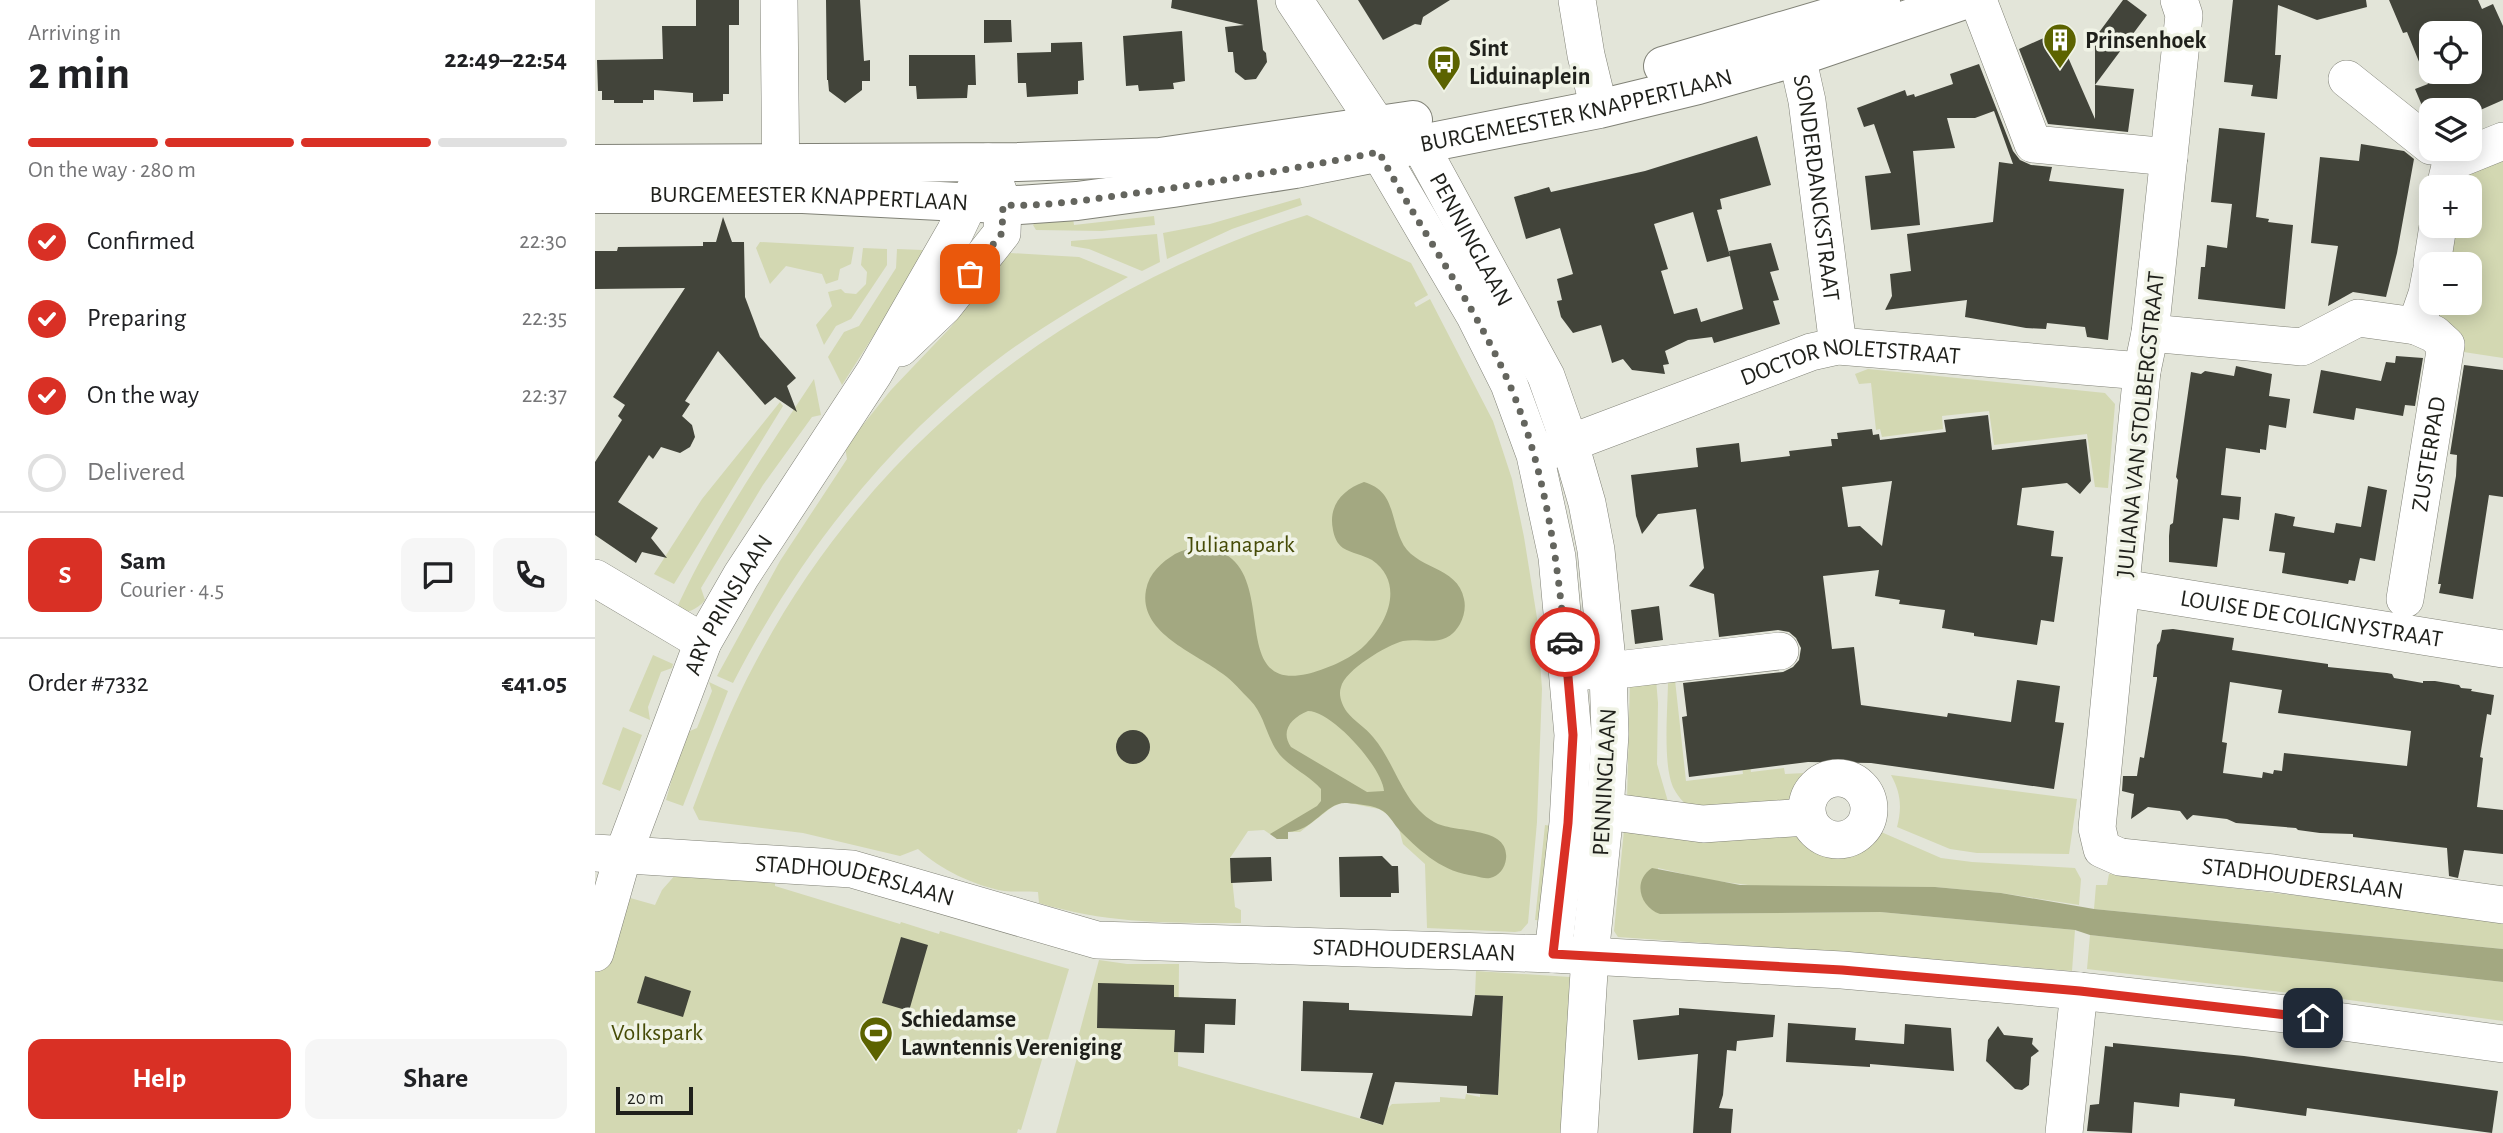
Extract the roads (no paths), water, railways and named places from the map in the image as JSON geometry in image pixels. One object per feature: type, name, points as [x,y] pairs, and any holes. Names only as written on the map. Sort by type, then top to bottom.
[{"type":"main road","name":"BURGEMEESTER KNAPPERTLAAN","points":[[1794,43],[1886,0]]},
{"type":"main road","name":"BURGEMEESTER KNAPPERTLAAN","points":[[595,194],[988,163],[1160,156],[1378,139],[1420,145],[1596,97],[1691,60],[1794,43],[1964,0]]},
{"type":"main road","name":"BURGEMEESTER KNAPPERTLAAN","points":[[595,164],[781,178],[986,204],[1077,201],[1295,169],[1454,113],[1596,97]]},
{"type":"street","points":[[779,0],[781,178]]},
{"type":"street","name":"PENNINGLAAN","points":[[1294,0],[1378,139],[1475,316],[1509,384],[1535,455],[1557,557],[1573,735],[1568,823],[1553,954]]},
{"type":"street","points":[[1577,0],[1596,97]]},
{"type":"street","points":[[1978,0],[2033,144],[2169,157]]},
{"type":"street","name":"JULIANA VAN STOLBERGSTRAAT","points":[[2102,849],[2097,828],[2142,371],[2150,333],[2184,15],[2179,0]]},
{"type":"street","name":"SONDERDANCKSTRAAT","points":[[1794,43],[1807,101],[1838,346]]},
{"type":"street","points":[[2347,79],[2419,142]]},
{"type":"street","points":[[2482,148],[2503,141]]},
{"type":"street","name":"PENNINGLAAN","points":[[1420,145],[1546,376],[1587,503],[1596,550],[1608,671],[1610,734],[1590,956],[1580,1133]]},
{"type":"street","name":"ARY PRINSLAAN","points":[[595,953],[609,854],[703,642],[741,576],[986,204],[988,163]]},
{"type":"street","points":[[2150,333],[2302,347],[2358,318],[2417,326],[2420,315]]},
{"type":"street","name":"ZUSTERPAD","points":[[2405,599],[2446,345],[2434,334],[2417,326]]},
{"type":"street","name":"DOCTOR NOLETSTRAAT","points":[[1570,444],[1811,352],[1838,346],[2142,371]]},
{"type":"street","points":[[1535,455],[1570,444]]},
{"type":"street","points":[[595,578],[703,642]]},
{"type":"street","name":"LOUISE DE COLIGNYSTRAAT","points":[[2122,589],[2503,649]]},
{"type":"street","points":[[1568,671],[1608,671],[1780,651]]},
{"type":"street","points":[[1568,823],[1605,811],[1703,824],[1807,817]]},
{"type":"street","name":"STADHOUDERSLAAN","points":[[2102,849],[2120,857],[2273,873],[2503,905]]},
{"type":"street","name":"STADHOUDERSLAAN","points":[[609,854],[852,869],[1097,940],[1553,954],[1842,970],[2080,991],[2286,1014],[2503,1044]]},
{"type":"street","points":[[2064,1133],[2080,991]]},
{"type":"place","name":"Prinsenhoek","points":[[2060,70]]},
{"type":"place","name":"Sint Liduinaplein","points":[[1444,92]]},
{"type":"place","name":"Schiedamse Lawntennis Vereniging","points":[[876,1063]]},
{"type":"park label","name":"Julianapark","points":[[1241,544]]},
{"type":"park label","name":"Volkspark","points":[[657,1032]]}]
